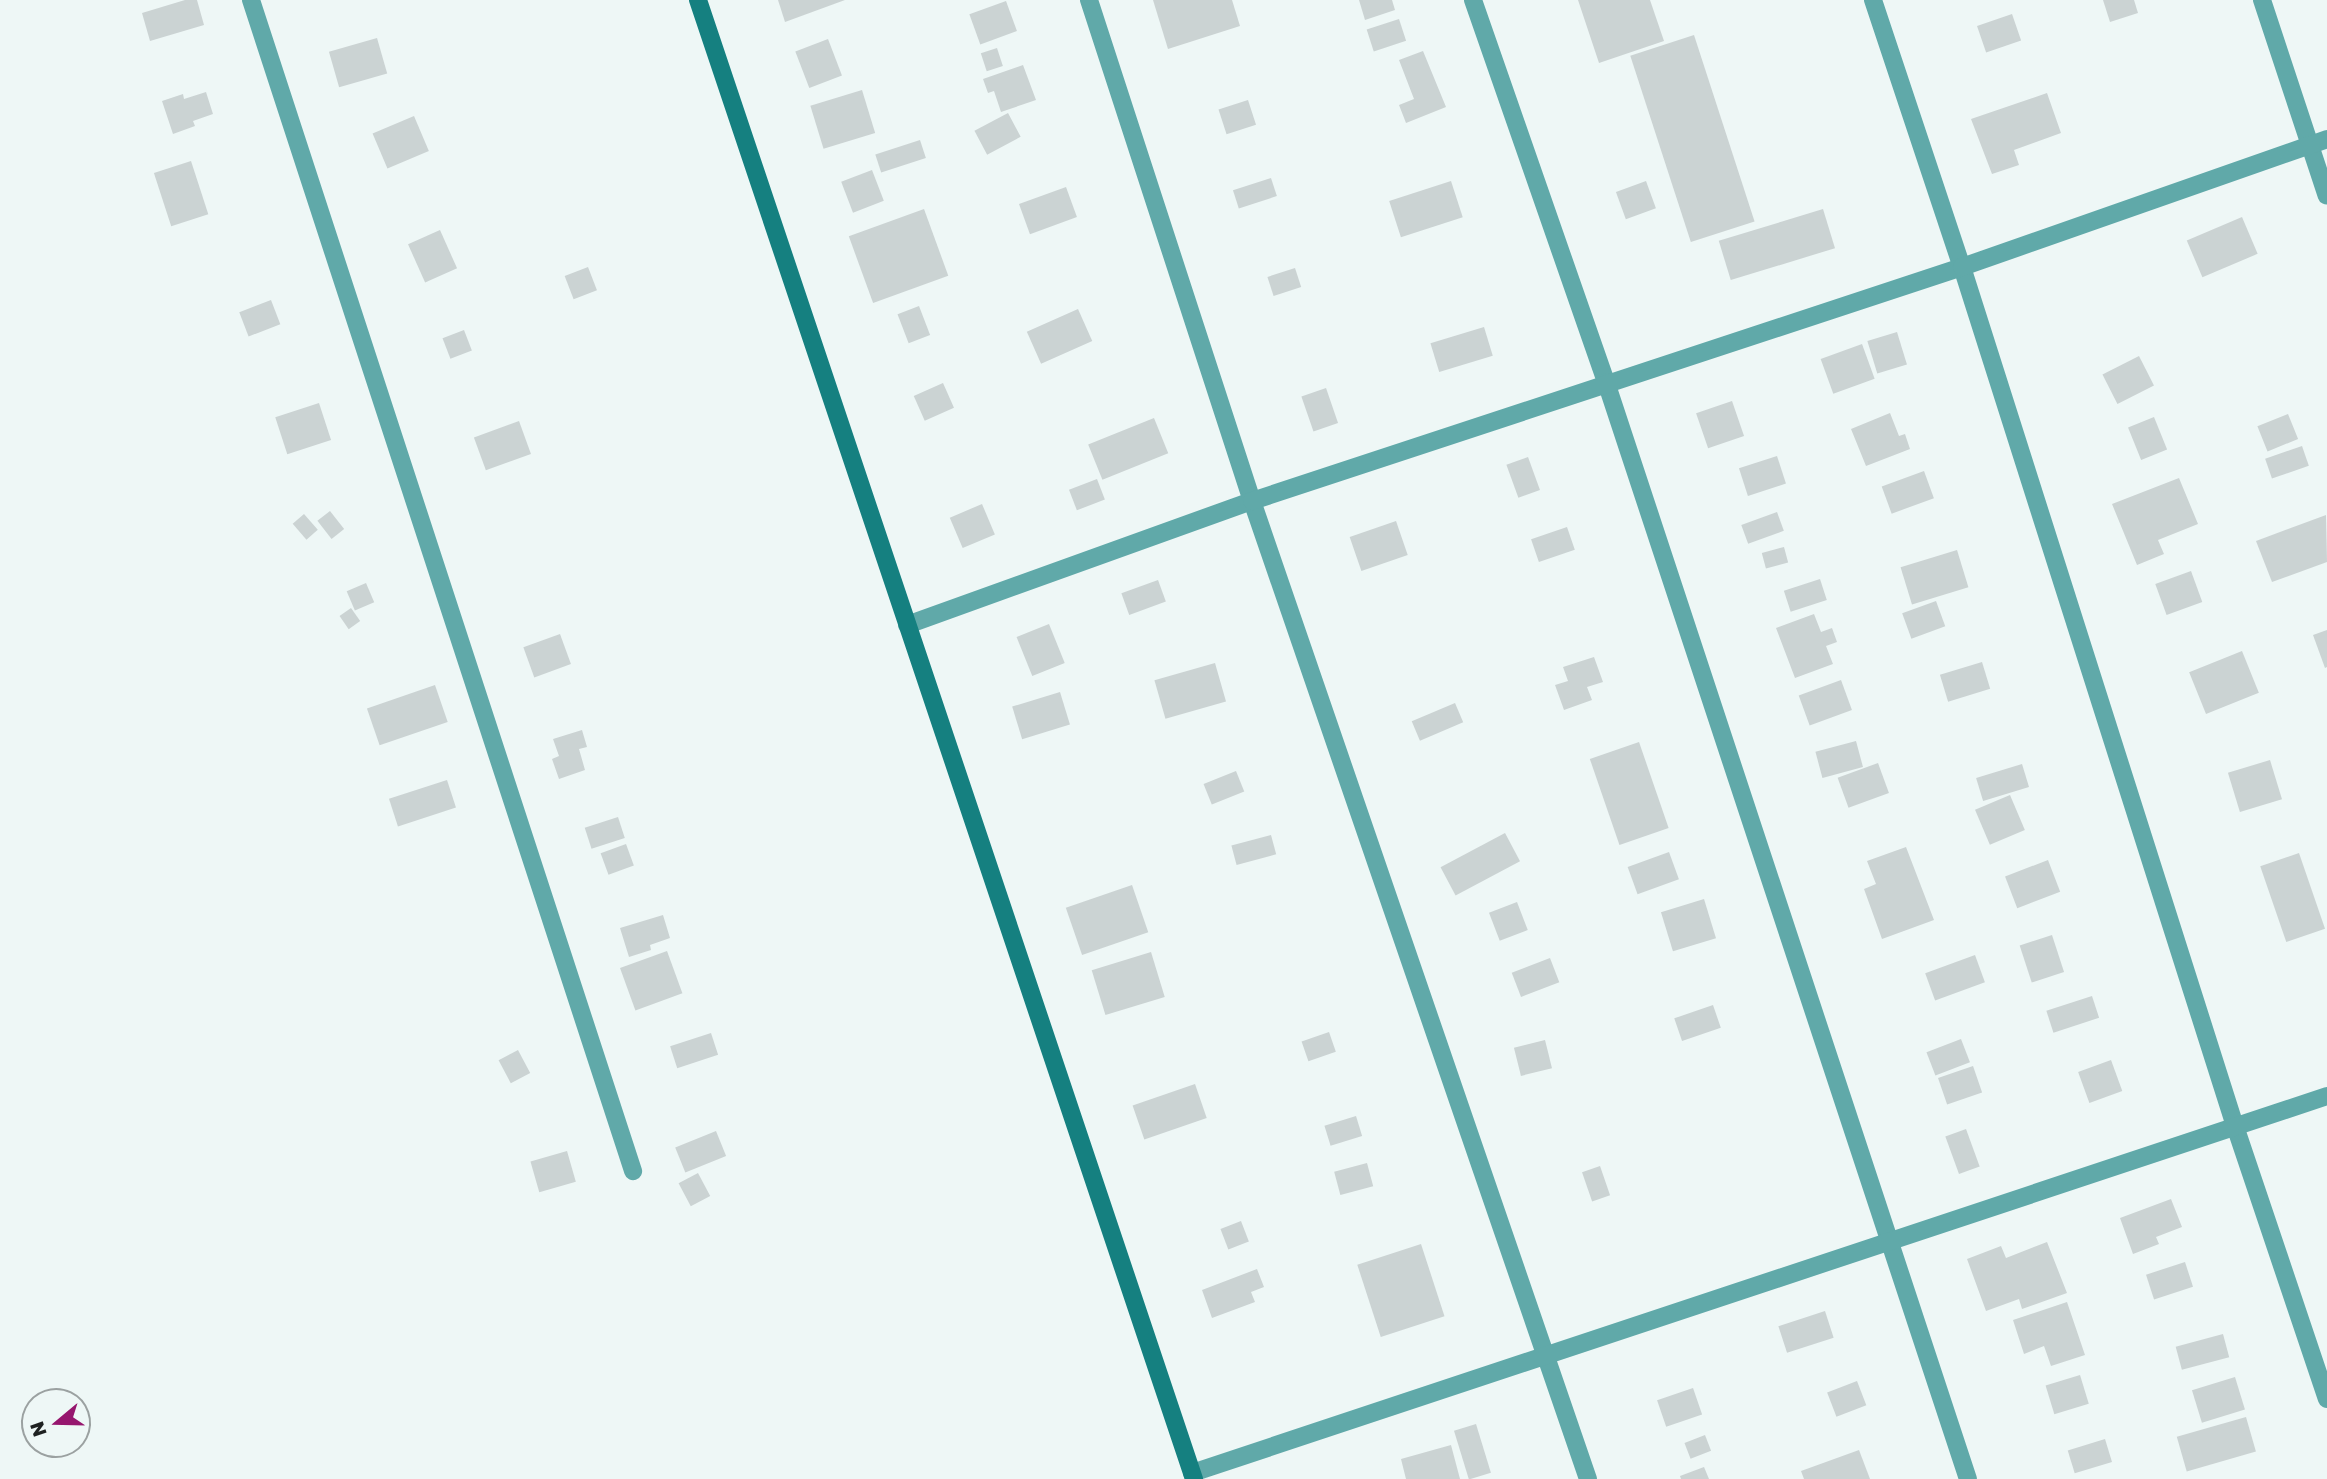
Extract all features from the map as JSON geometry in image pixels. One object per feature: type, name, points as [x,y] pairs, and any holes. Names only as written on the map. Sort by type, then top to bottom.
[{"type":"main road","points":[[698,0],[1193,1476]]},
{"type":"street","points":[[251,0],[633,1171]]},
{"type":"street","points":[[1089,0],[1252,501],[1588,1479]]},
{"type":"street","points":[[1474,0],[1606,382],[1968,1479]]},
{"type":"street","points":[[1873,0],[1962,267],[2235,1126],[2327,1399]]},
{"type":"street","points":[[2262,0],[2319,142],[2327,196]]},
{"type":"street","points":[[907,625],[1252,501],[1606,382],[1962,267],[2319,142]]},
{"type":"street","points":[[1193,1476],[1546,1355],[2327,1096]]},
{"type":"building","points":[[185,0],[197,0],[204,25],[150,41],[142,13]]},
{"type":"building","points":[[778,0],[845,0],[785,22]]},
{"type":"building","points":[[1153,0],[1232,0],[1240,26],[1168,49]]},
{"type":"building","points":[[1359,0],[1392,0],[1395,10],[1365,20]]},
{"type":"building","points":[[1578,0],[1650,0],[1664,41],[1599,63]]},
{"type":"building","points":[[2103,0],[2134,0],[2138,13],[2110,22]]},
{"type":"building","points":[[1006,1],[1017,31],[980,44],[969,14]]},
{"type":"building","points":[[2012,14],[2021,40],[1986,53],[1977,26]]},
{"type":"building","points":[[1399,19],[1406,41],[1374,51],[1367,30]]},
{"type":"building","points":[[1694,35],[1755,221],[1691,242],[1630,56]]},
{"type":"building","points":[[377,38],[387,74],[339,87],[329,52]]},
{"type":"building","points":[[828,39],[842,75],[809,88],[795,52]]},
{"type":"building","points":[[997,48],[1003,66],[987,71],[981,53]]},
{"type":"building","points":[[1423,51],[1446,107],[1406,123],[1399,105],[1414,99],[1399,60]]},
{"type":"building","points":[[1023,65],[1036,100],[1001,112],[994,91],[988,93],[983,79]]},
{"type":"building","points":[[862,90],[875,133],[824,149],[810,106]]},
{"type":"building","points":[[206,92],[213,114],[193,121],[195,126],[173,134],[162,101],[183,94],[184,99]]},
{"type":"building","points":[[2047,93],[2061,133],[2014,150],[2019,165],[1992,174],[1971,119]]},
{"type":"building","points":[[1248,100],[1256,125],[1227,134],[1219,110]]},
{"type":"building","points":[[1008,113],[1021,137],[987,155],[974,131]]},
{"type":"building","points":[[414,116],[429,151],[387,169],[373,134]]},
{"type":"building","points":[[920,140],[926,158],[881,173],[875,155]]},
{"type":"building","points":[[191,161],[208,214],[171,226],[154,173]]},
{"type":"building","points":[[872,170],[884,201],[853,213],[841,182]]},
{"type":"building","points":[[1271,178],[1277,196],[1239,208],[1233,190]]},
{"type":"building","points":[[1451,181],[1463,217],[1401,237],[1389,201]]},
{"type":"building","points":[[1646,181],[1656,208],[1626,219],[1616,192]]},
{"type":"building","points":[[1066,187],[1077,217],[1030,234],[1019,204]]},
{"type":"building","points":[[924,209],[948,276],[873,303],[849,236]]},
{"type":"building","points":[[1823,209],[1835,248],[1731,280],[1719,241]]},
{"type":"building","points":[[2242,217],[2258,254],[2202,277],[2187,240]]},
{"type":"building","points":[[440,230],[457,268],[425,283],[408,244]]},
{"type":"building","points":[[588,267],[597,290],[574,299],[565,276]]},
{"type":"building","points":[[1295,268],[1301,287],[1274,296],[1267,277]]},
{"type":"building","points":[[271,300],[280,324],[249,336],[239,312]]},
{"type":"building","points":[[919,306],[930,335],[909,343],[898,314]]},
{"type":"building","points":[[1078,309],[1092,341],[1041,364],[1027,332]]},
{"type":"building","points":[[1484,327],[1493,356],[1439,372],[1430,343]]},
{"type":"building","points":[[464,330],[472,351],[450,359],[443,338]]},
{"type":"building","points":[[1897,332],[1907,365],[1877,374],[1867,341]]},
{"type":"building","points":[[1862,344],[1875,379],[1833,394],[1821,359]]},
{"type":"building","points":[[2139,356],[2154,385],[2117,404],[2102,375]]},
{"type":"building","points":[[943,383],[954,408],[925,421],[914,396]]},
{"type":"building","points":[[1326,388],[1338,423],[1313,431],[1301,396]]},
{"type":"building","points":[[1732,401],[1744,436],[1708,448],[1696,413]]},
{"type":"building","points":[[319,403],[331,440],[287,454],[275,417]]},
{"type":"building","points":[[1890,413],[1899,436],[1905,434],[1910,449],[1866,466],[1851,429]]},
{"type":"building","points":[[2288,414],[2298,439],[2268,451],[2257,426]]},
{"type":"building","points":[[2154,417],[2167,449],[2141,460],[2128,427]]},
{"type":"building","points":[[1154,418],[1168,453],[1102,480],[1088,445]]},
{"type":"building","points":[[519,421],[531,454],[486,470],[474,437]]},
{"type":"building","points":[[2302,446],[2309,466],[2272,479],[2265,459]]},
{"type":"building","points":[[1777,456],[1786,484],[1748,496],[1739,468]]},
{"type":"building","points":[[1528,457],[1540,490],[1518,498],[1506,465]]},
{"type":"building","points":[[1924,471],[1934,498],[1892,514],[1882,486]]},
{"type":"building","points":[[2179,478],[2198,524],[2158,540],[2164,554],[2137,565],[2112,504]]},
{"type":"building","points":[[1097,479],[1105,500],[1077,510],[1069,490]]},
{"type":"building","points":[[982,504],[995,534],[963,548],[950,518]]},
{"type":"building","points":[[330,511],[344,529],[332,539],[317,521]]},
{"type":"building","points":[[1777,512],[1784,531],[1748,544],[1741,525]]},
{"type":"building","points":[[304,514],[318,530],[306,540],[293,524]]},
{"type":"building","points":[[2326,515],[2327,562],[2272,582],[2256,541]]},
{"type":"building","points":[[1396,521],[1408,555],[1361,571],[1350,537]]},
{"type":"building","points":[[1567,527],[1575,550],[1539,562],[1531,539]]},
{"type":"building","points":[[1784,547],[1788,562],[1766,568],[1762,553]]},
{"type":"building","points":[[1957,550],[1968,587],[1912,605],[1901,567]]},
{"type":"building","points":[[2191,571],[2202,602],[2167,615],[2155,584]]},
{"type":"building","points":[[1820,579],[1827,600],[1791,612],[1784,591]]},
{"type":"building","points":[[1158,580],[1166,602],[1129,615],[1121,593]]},
{"type":"building","points":[[366,583],[374,602],[355,611],[347,591]]},
{"type":"building","points":[[1936,601],[1945,626],[1911,639],[1902,613]]},
{"type":"building","points":[[351,608],[360,621],[349,629],[340,616]]},
{"type":"building","points":[[1814,614],[1821,632],[1832,628],[1837,642],[1826,646],[1833,664],[1795,678],[1776,628]]},
{"type":"building","points":[[1049,624],[1065,663],[1032,676],[1017,637]]},
{"type":"building","points":[[2327,630],[2327,667],[2325,668],[2313,635]]},
{"type":"building","points":[[560,634],[571,664],[534,677],[523,647]]},
{"type":"building","points":[[2242,651],[2259,693],[2206,714],[2189,672]]},
{"type":"building","points":[[1594,657],[1603,682],[1587,687],[1592,700],[1564,710],[1555,685],[1568,681],[1563,667]]},
{"type":"building","points":[[1982,662],[1990,689],[1948,702],[1940,675]]},
{"type":"building","points":[[1215,663],[1226,701],[1165,719],[1154,680]]},
{"type":"building","points":[[1841,680],[1852,710],[1810,725],[1799,695]]},
{"type":"building","points":[[435,685],[448,722],[380,745],[367,708]]},
{"type":"building","points":[[1060,692],[1070,725],[1022,739],[1012,707]]},
{"type":"building","points":[[1455,703],[1463,722],[1420,741],[1412,721]]},
{"type":"building","points":[[582,730],[587,747],[579,749],[585,770],[559,779],[552,759],[559,756],[553,739]]},
{"type":"building","points":[[1856,741],[1863,767],[1822,778],[1815,752]]},
{"type":"building","points":[[1639,742],[1669,828],[1619,845],[1590,759]]},
{"type":"building","points":[[2270,760],[2282,799],[2240,812],[2228,773]]},
{"type":"building","points":[[1878,763],[1889,793],[1849,808],[1838,778]]},
{"type":"building","points":[[2022,764],[2029,787],[1983,801],[1976,778]]},
{"type":"building","points":[[1236,771],[1244,791],[1212,805],[1204,784]]},
{"type":"building","points":[[447,780],[456,808],[398,826],[389,799]]},
{"type":"building","points":[[2010,795],[2025,830],[1990,845],[1975,810]]},
{"type":"building","points":[[618,817],[625,838],[592,849],[585,828]]},
{"type":"building","points":[[1505,833],[1520,861],[1456,896],[1441,867]]},
{"type":"building","points":[[1271,835],[1276,854],[1237,865],[1231,846]]},
{"type":"building","points":[[626,844],[634,866],[608,875],[601,853]]},
{"type":"building","points":[[1906,847],[1934,920],[1882,939],[1864,889],[1876,884],[1867,861]]},
{"type":"building","points":[[1669,852],[1679,879],[1638,894],[1628,867]]},
{"type":"building","points":[[2299,853],[2325,929],[2286,942],[2260,866]]},
{"type":"building","points":[[2048,860],[2060,892],[2017,908],[2005,876]]},
{"type":"building","points":[[1132,885],[1148,932],[1082,955],[1066,908]]},
{"type":"building","points":[[1704,899],[1716,938],[1673,951],[1661,912]]},
{"type":"building","points":[[1517,902],[1528,930],[1500,941],[1489,913]]},
{"type":"building","points":[[663,915],[670,938],[650,945],[651,950],[629,957],[620,928]]},
{"type":"building","points":[[2052,935],[2064,972],[2032,983],[2020,946]]},
{"type":"building","points":[[667,951],[682,993],[635,1010],[620,968]]},
{"type":"building","points":[[1151,952],[1165,997],[1105,1015],[1092,970]]},
{"type":"building","points":[[1975,955],[1985,982],[1935,1000],[1925,973]]},
{"type":"building","points":[[1550,958],[1559,982],[1521,997],[1512,973]]},
{"type":"building","points":[[2092,996],[2099,1018],[2053,1033],[2046,1011]]},
{"type":"building","points":[[1713,1005],[1721,1028],[1682,1041],[1674,1018]]},
{"type":"building","points":[[1329,1032],[1336,1052],[1308,1061],[1302,1041]]},
{"type":"building","points":[[711,1033],[718,1055],[677,1068],[670,1046]]},
{"type":"building","points":[[1961,1039],[1970,1062],[1935,1076],[1926,1052]]},
{"type":"building","points":[[1545,1040],[1552,1068],[1521,1076],[1514,1048]]},
{"type":"building","points":[[518,1050],[530,1073],[511,1083],[499,1060]]},
{"type":"building","points":[[2111,1060],[2122,1091],[2089,1103],[2078,1072]]},
{"type":"building","points":[[1973,1066],[1982,1092],[1947,1105],[1938,1078]]},
{"type":"building","points":[[1195,1084],[1207,1118],[1144,1140],[1133,1105]]},
{"type":"building","points":[[1356,1116],[1362,1136],[1331,1146],[1324,1126]]},
{"type":"building","points":[[1966,1129],[1980,1167],[1959,1174],[1945,1137]]},
{"type":"building","points":[[716,1131],[726,1156],[685,1173],[675,1147]]},
{"type":"building","points":[[567,1151],[576,1182],[539,1192],[530,1161]]},
{"type":"building","points":[[1367,1163],[1373,1186],[1340,1195],[1334,1172]]},
{"type":"building","points":[[1600,1166],[1610,1195],[1592,1201],[1582,1172]]},
{"type":"building","points":[[698,1173],[710,1196],[691,1206],[679,1183]]},
{"type":"building","points":[[2171,1199],[2182,1227],[2156,1237],[2159,1244],[2133,1254],[2120,1218]]},
{"type":"building","points":[[1241,1221],[1249,1242],[1228,1249],[1220,1229]]},
{"type":"building","points":[[2047,1242],[2067,1293],[2022,1309],[2019,1299],[1986,1311],[1967,1259],[2001,1246],[2006,1258]]},
{"type":"building","points":[[1421,1244],[1444,1316],[1381,1337],[1357,1265]]},
{"type":"building","points":[[2185,1262],[2193,1287],[2154,1299],[2146,1275]]},
{"type":"building","points":[[1257,1269],[1264,1287],[1251,1292],[1255,1302],[1212,1318],[1202,1290]]},
{"type":"building","points":[[2067,1302],[2085,1355],[2051,1366],[2044,1346],[2024,1354],[2013,1320]]},
{"type":"building","points":[[1825,1311],[1834,1338],[1787,1353],[1778,1326]]},
{"type":"building","points":[[2223,1334],[2229,1357],[2182,1370],[2176,1347]]},
{"type":"building","points":[[2080,1375],[2089,1404],[2054,1414],[2046,1386]]},
{"type":"building","points":[[2235,1377],[2245,1410],[2202,1423],[2192,1390]]},
{"type":"building","points":[[1857,1381],[1866,1405],[1836,1417],[1827,1392]]},
{"type":"building","points":[[1693,1388],[1702,1414],[1666,1427],[1657,1400]]},
{"type":"building","points":[[2246,1417],[2256,1452],[2187,1471],[2177,1437]]},
{"type":"building","points":[[1476,1424],[1491,1473],[1469,1479],[1454,1431]]},
{"type":"building","points":[[1705,1435],[1711,1451],[1691,1459],[1684,1443]]},
{"type":"building","points":[[2105,1439],[2112,1462],[2075,1473],[2068,1450]]},
{"type":"building","points":[[1451,1445],[1460,1479],[1406,1479],[1401,1459]]},
{"type":"building","points":[[1859,1450],[1870,1479],[1804,1479],[1801,1471]]},
{"type":"building","points":[[1704,1467],[1709,1479],[1681,1479],[1680,1476]]}]
